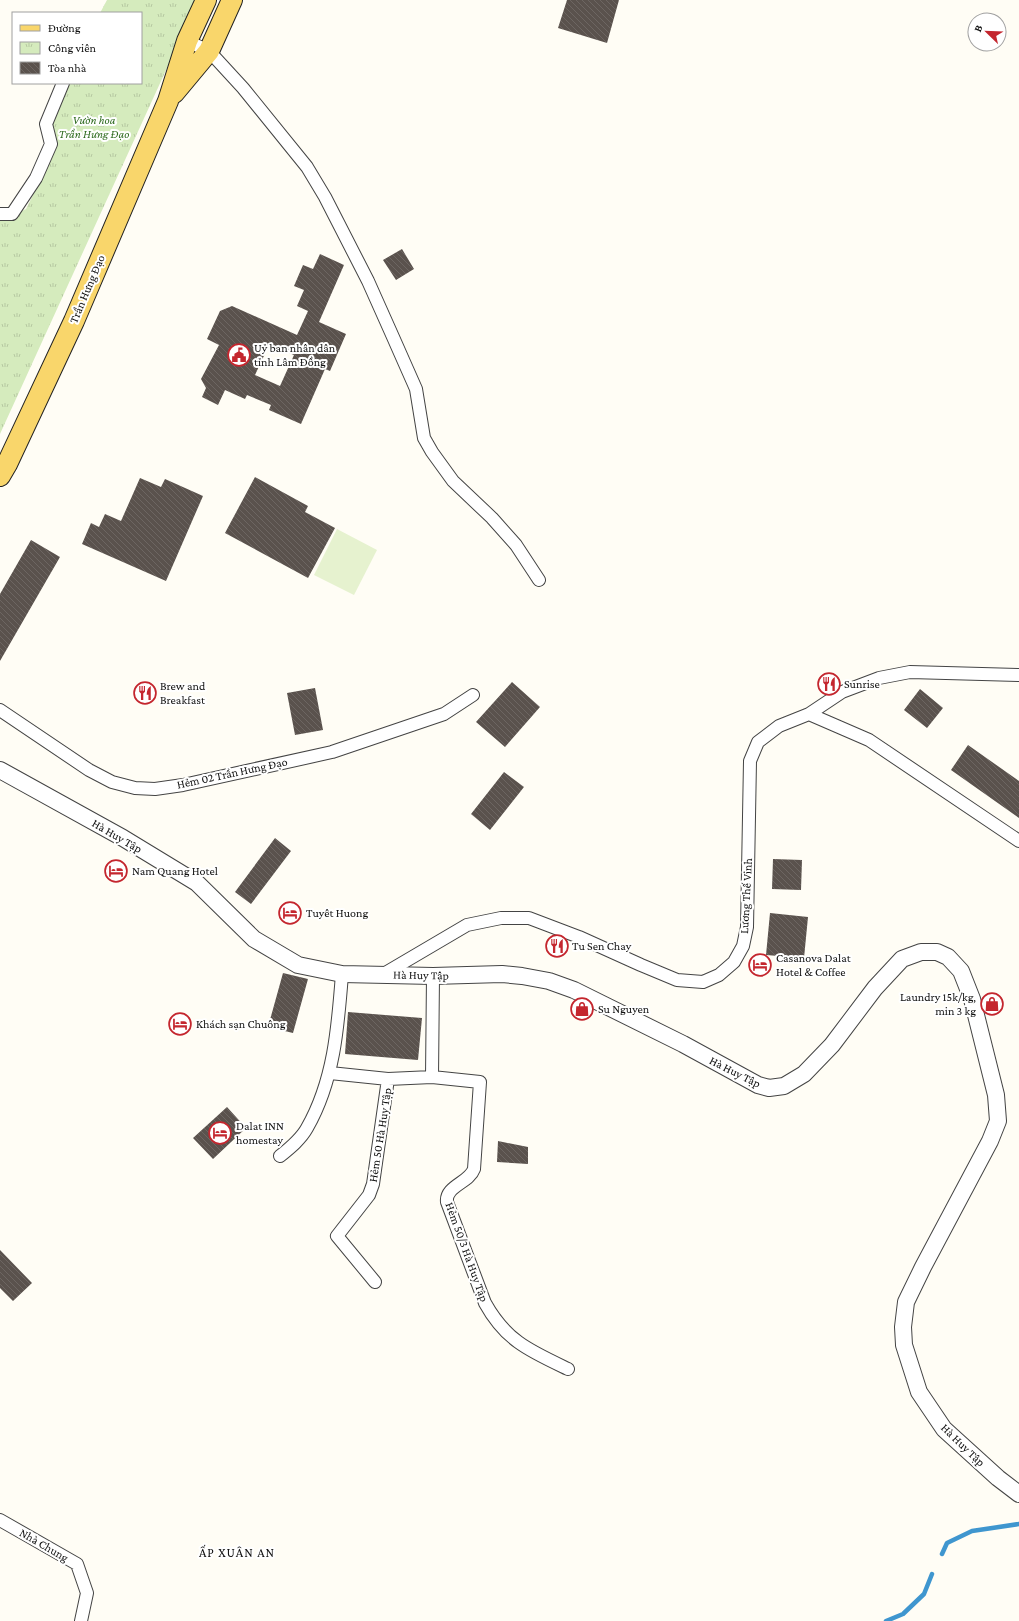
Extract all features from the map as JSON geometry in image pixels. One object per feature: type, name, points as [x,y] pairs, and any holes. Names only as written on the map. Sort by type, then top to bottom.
[{"type":"main road","name":"Trần Hưng Đạo","points":[[2,467],[74,321],[168,101],[187,41],[206,0]]},
{"type":"main road","name":"Trần Hưng Đạo","points":[[168,101],[209,51],[232,0]]},
{"type":"street","points":[[187,41],[209,51],[243,88],[307,167],[325,197],[368,281],[416,389],[424,438],[453,481],[492,518],[516,545],[539,580]]},
{"type":"street","points":[[0,214],[12,214],[36,178],[51,144],[46,124],[63,84]]},
{"type":"street","name":"Lương Thế Vinh","points":[[382,975],[467,925],[501,918],[529,918],[579,937],[677,980],[703,982],[719,975],[734,962],[743,946],[747,927],[750,761],[758,742],[779,726],[809,714],[842,692],[879,678],[902,673],[918,672],[1019,675]]},
{"type":"street","name":"Hẻm 02 Trần Hưng Đạo","points":[[0,710],[89,770],[112,782],[135,788],[155,789],[183,785],[332,752],[444,714],[472,695]]},
{"type":"street","points":[[809,714],[869,740],[1019,841]]},
{"type":"street","name":"Hà Huy Tập","points":[[0,770],[123,838],[197,883],[254,939],[298,965],[342,974],[433,976],[502,974],[550,981],[574,990],[683,1044],[758,1085],[769,1088],[784,1086],[804,1074],[832,1045],[875,988],[902,959],[921,952],[937,952],[948,957],[961,971],[972,999],[996,1095],[998,1122],[990,1141],[906,1302],[903,1327],[904,1345],[919,1392],[944,1429],[992,1473],[1019,1494]]},
{"type":"street","points":[[280,1156],[296,1142],[307,1128],[330,1073],[338,1025],[342,974]]},
{"type":"street","points":[[432,1077],[433,976]]},
{"type":"street","points":[[330,1073],[388,1079]]},
{"type":"street","name":"Hẻm 50 Hà Huy Tập","points":[[375,1282],[337,1236],[369,1195],[373,1184],[388,1079],[432,1077]]},
{"type":"street","name":"Hẻm 50/3 Hà Huy Tập","points":[[432,1077],[480,1082],[474,1169],[469,1178],[453,1189],[447,1197],[447,1202],[485,1303],[497,1322],[516,1342],[537,1355],[568,1369]]},
{"type":"street","name":"Nhà Chung","points":[[0,1520],[77,1564],[87,1593],[81,1621]]},
{"type":"green space","name":"Vườn hoa Trần Hưng Đạo","points":[[107,0],[198,0],[0,434],[0,221],[26,209],[53,155],[55,146],[51,125],[68,84],[142,84],[142,12],[101,12]]},
{"type":"green space","points":[[337,529],[377,550],[354,595],[314,575]]},
{"type":"building","points":[[567,0],[619,0],[607,43],[558,28]]},
{"type":"building","points":[[402,249],[414,269],[396,280],[383,260]]},
{"type":"building","points":[[320,254],[344,265],[319,322],[346,334],[330,371],[325,369],[301,424],[269,410],[271,405],[247,395],[245,399],[225,390],[218,405],[202,397],[206,388],[201,379],[219,345],[207,339],[220,311],[232,306],[297,335],[308,311],[297,306],[304,290],[294,286],[303,265],[313,269]],"holes":[[[269,345],[294,355],[280,386],[255,375]]]},
{"type":"building","points":[[255,477],[308,506],[305,512],[335,528],[308,578],[225,533]]},
{"type":"building","points":[[140,478],[161,487],[165,479],[203,496],[166,581],[82,544],[91,523],[99,527],[105,514],[121,521]]},
{"type":"building","points":[[31,540],[60,557],[0,661],[0,594]]},
{"type":"building","points":[[512,682],[540,707],[505,747],[476,722]]},
{"type":"building","points":[[315,688],[323,730],[295,735],[287,693]]},
{"type":"building","points":[[920,689],[943,708],[927,728],[904,710]]},
{"type":"building","points":[[968,745],[1019,781],[1019,818],[951,770]]},
{"type":"building","points":[[504,772],[524,787],[490,830],[471,814]]},
{"type":"building","points":[[275,838],[291,851],[251,904],[235,892]]},
{"type":"building","points":[[773,859],[802,860],[801,890],[772,889]]},
{"type":"building","points":[[770,913],[808,917],[804,958],[766,955]]},
{"type":"building","points":[[283,973],[308,979],[293,1033],[268,1027]]},
{"type":"building","points":[[348,1012],[422,1018],[418,1060],[345,1054]]},
{"type":"building","name":"Dalat INN homestay","points":[[227,1107],[246,1128],[213,1159],[193,1138]]},
{"type":"building","points":[[498,1141],[528,1147],[528,1164],[497,1162]]},
{"type":"building","points":[[0,1250],[32,1283],[13,1301],[0,1288]]},
{"type":"waterway","points":[[942,1554],[947,1543],[972,1531],[1019,1524]]},
{"type":"waterway","points":[[886,1621],[903,1614],[924,1594],[932,1574]]},
{"type":"place","name":"Uỷ ban nhân dân tỉnh Lâm Đồng","points":[[239,355]]},
{"type":"place","name":"Sunrise","points":[[829,684]]},
{"type":"place","name":"Brew and Breakfast","points":[[145,693]]},
{"type":"place","name":"Nam Quang Hotel","points":[[116,871]]},
{"type":"place","name":"Tuyêt Huong","points":[[290,913]]},
{"type":"place","name":"Tu Sen Chay","points":[[557,946]]},
{"type":"place","name":"Casanova Dalat Hotel & Coffee","points":[[760,965]]},
{"type":"place","name":"Laundry 15k/kg, min 3 kg","points":[[992,1004]]},
{"type":"place","name":"Su Nguyen","points":[[582,1009]]},
{"type":"place","name":"Khách sạn Chuông","points":[[180,1024]]},
{"type":"place","name":"Dalat INN homestay","points":[[220,1133]]},
{"type":"district","name":"ẤP XUÂN AN","points":[[237,1552]]}]
